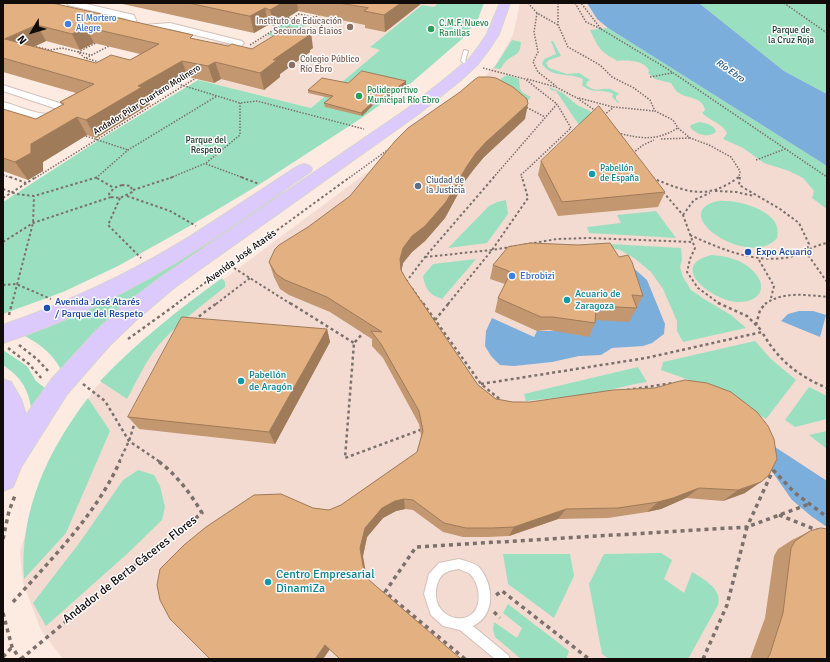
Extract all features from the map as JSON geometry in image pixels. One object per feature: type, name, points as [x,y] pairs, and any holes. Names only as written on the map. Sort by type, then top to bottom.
[{"type":"main road","name":"Avenida José Atarés","points":[[477,65],[485,25],[493,10],[494,3]]},
{"type":"main road","name":"Avenida José Atarés","points":[[10,477],[69,383],[101,340],[147,298],[477,65],[484,48],[493,34],[504,3]]},
{"type":"main road","name":"Avenida José Atarés","points":[[345,142],[433,81],[477,65]]},
{"type":"main road","points":[[6,337],[77,305],[156,265],[196,241],[319,159]]},
{"type":"main road","points":[[3,389],[10,399],[15,421],[10,477]]},
{"type":"street","points":[[67,5],[119,23],[159,29],[225,48],[234,47],[239,43],[170,26],[159,29]]},
{"type":"street","points":[[67,5],[131,17],[136,25]]},
{"type":"street","points":[[3,88],[68,109],[59,116],[47,119],[3,105]]},
{"type":"lane","points":[[462,625],[477,618],[484,603],[483,585],[474,570],[459,564],[443,567],[433,578],[430,594],[435,610],[447,622],[462,625],[504,659]]},
{"type":"path","points":[[528,3],[536,14],[558,25]]},
{"type":"path","points":[[558,3],[558,25],[568,47],[600,65],[612,77],[634,88],[650,100],[655,111]]},
{"type":"path","points":[[575,3],[586,22],[601,29],[672,72],[827,177]]},
{"type":"path","points":[[581,3],[601,29]]},
{"type":"path","points":[[784,3],[827,34]]},
{"type":"path","points":[[292,12],[315,17]]},
{"type":"path","points":[[246,47],[299,14]]},
{"type":"path","points":[[285,17],[308,22],[321,14]]},
{"type":"path","points":[[536,14],[534,32],[538,52],[534,62],[538,72],[556,87],[577,98],[596,111]]},
{"type":"path","points":[[78,52],[99,42]]},
{"type":"path","points":[[30,45],[50,50]]},
{"type":"path","points":[[85,58],[112,45]]},
{"type":"path","points":[[30,50],[37,47]]},
{"type":"path","points":[[43,53],[62,48],[91,55]]},
{"type":"path","points":[[78,52],[85,58],[99,62]]},
{"type":"path","points":[[477,65],[556,87]]},
{"type":"path","points":[[650,77],[672,72]]},
{"type":"path","name":"Andador Pilar Cuartero Molinero","points":[[3,198],[198,77]]},
{"type":"path","points":[[184,79],[192,81]]},
{"type":"path","points":[[434,320],[492,250],[528,198],[521,175],[571,128],[556,104],[525,79]]},
{"type":"path","points":[[171,82],[240,103],[257,101],[364,129]]},
{"type":"path","points":[[3,189],[16,194],[34,196],[97,178],[128,150],[218,96]]},
{"type":"path","points":[[577,98],[614,107],[655,111],[673,120],[678,128],[690,138],[709,145],[731,158],[740,171],[739,185],[780,209],[799,223],[809,244],[806,252]]},
{"type":"path","points":[[3,242],[33,223],[111,197],[120,198],[127,196],[132,190],[173,177],[206,164],[240,135],[240,103]]},
{"type":"path","points":[[402,287],[425,257],[556,104]]},
{"type":"path","points":[[524,106],[545,117]]},
{"type":"path","points":[[605,120],[603,116],[614,107]]},
{"type":"path","points":[[637,160],[632,153],[643,145],[666,136],[678,128]]},
{"type":"path","points":[[77,133],[128,150]]},
{"type":"path","points":[[620,138],[615,133],[641,139],[690,138]]},
{"type":"path","points":[[756,160],[785,148]]},
{"type":"path","name":"Avenida José Atarés","points":[[122,343],[389,149]]},
{"type":"path","points":[[376,158],[380,160]]},
{"type":"path","points":[[206,164],[264,185]]},
{"type":"path","points":[[3,175],[27,183]]},
{"type":"path","points":[[683,215],[687,205],[701,196],[714,191],[739,177]]},
{"type":"path","points":[[97,178],[114,188]]},
{"type":"path","points":[[656,184],[652,178],[680,188],[697,191],[736,192],[758,197]]},
{"type":"path","points":[[111,197],[109,194],[114,188],[122,185],[128,185],[132,190]]},
{"type":"path","points":[[661,190],[683,215],[695,248],[690,259],[687,272],[698,288],[716,302],[747,316],[762,332],[769,346],[782,362],[809,381],[827,388]]},
{"type":"path","points":[[6,337],[16,284],[33,223],[34,196]]},
{"type":"path","points":[[127,196],[170,211],[199,227]]},
{"type":"path","points":[[120,198],[108,225],[143,260]]},
{"type":"path","points":[[690,235],[721,250],[759,260],[790,257],[806,252],[818,244],[827,243]]},
{"type":"path","points":[[425,257],[492,250],[557,239],[589,238],[693,242]]},
{"type":"path","points":[[806,252],[827,282]]},
{"type":"path","points":[[756,326],[760,309],[771,298],[774,286],[759,260]]},
{"type":"path","points":[[234,268],[354,343]]},
{"type":"path","points":[[189,323],[250,278]]},
{"type":"path","points":[[407,281],[481,384],[501,401]]},
{"type":"path","points":[[3,285],[16,284],[55,300]]},
{"type":"path","points":[[771,298],[802,294],[827,297]]},
{"type":"path","points":[[369,326],[354,343],[345,458],[426,428]]},
{"type":"path","points":[[481,384],[646,358],[762,332]]},
{"type":"path","points":[[6,337],[12,339],[37,359],[52,376],[69,383]]},
{"type":"path","points":[[6,337],[46,384],[69,383],[85,378]]},
{"type":"path","name":"Andador de Berta Cáceres Flores","points":[[20,659],[112,583],[202,513],[193,496],[165,466],[129,441],[105,400],[87,387],[69,383]]},
{"type":"path","points":[[622,391],[676,383]]},
{"type":"path","points":[[493,403],[501,401],[508,402]]},
{"type":"path","points":[[13,602],[72,534],[111,481],[129,441],[136,420]]},
{"type":"path","points":[[769,465],[796,492],[827,517]]},
{"type":"path","points":[[703,659],[727,605],[747,527],[773,470]]},
{"type":"path","points":[[3,539],[9,511],[10,477]]},
{"type":"path","points":[[465,659],[385,592],[416,547],[747,527],[810,504]]},
{"type":"path","points":[[779,515],[827,534]]},
{"type":"path","points":[[500,618],[484,603],[502,591],[589,659]]},
{"type":"path","points":[[3,613],[12,648],[20,659]]},
{"type":"path","points":[[3,656],[12,648]]},
{"type":"shaded area","name":"Colegio Público Río Ebro","points":[[340,3],[438,3],[434,7],[422,5],[371,46],[381,49],[311,108],[198,80],[267,35],[286,39]]},
{"type":"shaded area","points":[[520,3],[587,3],[597,19],[608,28],[827,166],[827,659],[63,659],[41,630],[23,583],[20,552],[32,513],[60,441],[96,387],[173,317],[381,162],[478,85],[496,64],[513,35]]},
{"type":"green space","name":"Parque del Respeto","points":[[438,3],[484,3],[478,19],[462,39],[410,84],[360,119],[257,186],[188,227],[118,266],[63,292],[3,314],[3,202],[99,140],[198,80],[311,108],[380,50],[370,47],[422,5],[434,7]]},
{"type":"green space","name":"Parque de la Cruz Roja","points":[[699,3],[827,3],[827,94],[784,71]]},
{"type":"green space","points":[[292,19],[310,23],[286,39],[267,35]]},
{"type":"green space","points":[[608,28],[827,166],[827,209],[812,198],[814,191],[803,178],[789,171],[764,163],[743,148],[723,139],[727,133],[719,124],[702,113],[705,110],[704,106],[698,100],[678,92],[671,83],[655,79],[648,73],[649,70],[643,64],[639,62],[617,61],[603,52],[596,43],[590,30]]},
{"type":"green space","points":[[512,40],[521,42],[520,50],[506,61],[500,69],[494,68]]},
{"type":"green space","points":[[551,41],[553,41],[561,56],[549,60],[546,63],[549,68],[567,74],[579,73],[590,80],[586,85],[589,87],[595,90],[610,89],[619,94],[616,96],[616,99],[619,102],[618,103],[612,97],[613,94],[609,92],[594,91],[586,88],[582,85],[583,79],[551,72],[546,69],[542,64],[544,59],[556,54]]},
{"type":"green space","points":[[507,75],[519,79],[520,89],[523,93],[531,97],[527,101],[499,80]]},
{"type":"green space","points":[[549,87],[563,93],[577,105],[590,111],[595,119],[583,131],[556,91],[551,90]]},
{"type":"green space","points":[[699,122],[712,126],[716,132],[709,135],[702,135],[695,132],[690,127],[691,125]]},
{"type":"green space","points":[[506,200],[508,214],[487,243],[448,248],[489,206]]},
{"type":"green space","points":[[718,201],[736,202],[758,209],[767,214],[774,221],[778,229],[777,238],[765,246],[749,247],[732,244],[718,236],[706,226],[701,216],[704,207]]},
{"type":"green space","points":[[656,211],[676,238],[589,233],[587,227],[621,223],[617,215]]},
{"type":"green space","points":[[222,230],[227,233],[61,370],[46,350],[25,336],[119,291]]},
{"type":"green space","points":[[592,243],[681,248],[682,260],[680,267],[683,277],[691,290],[731,315],[746,328],[683,342],[677,331],[677,321],[663,289],[651,272],[634,258],[620,250]]},
{"type":"green space","points":[[712,255],[733,259],[751,269],[760,281],[761,286],[758,296],[747,301],[739,302],[728,300],[707,290],[698,282],[693,274],[693,267],[699,260]]},
{"type":"green space","points":[[476,259],[442,299],[431,293],[426,287],[423,276],[433,264]]},
{"type":"green space","points":[[222,278],[225,282],[225,287],[181,322],[153,352],[127,399],[100,381],[128,353],[158,327]]},
{"type":"green space","points":[[755,341],[771,359],[796,380],[766,419],[720,391],[661,370],[663,362]]},
{"type":"green space","points":[[3,350],[27,366],[36,381],[45,388],[31,407],[22,383],[3,365]]},
{"type":"green space","points":[[638,367],[647,382],[601,392],[526,401],[524,394]]},
{"type":"green space","points":[[809,387],[827,396],[827,419],[795,427],[785,420]]},
{"type":"green space","points":[[88,398],[110,431],[66,533],[24,579],[26,529],[39,482],[60,439]]},
{"type":"green space","points":[[827,431],[827,449],[809,435]]},
{"type":"green space","points":[[138,470],[154,475],[160,486],[165,507],[162,520],[127,554],[46,626],[33,603],[80,542],[123,480]]},
{"type":"green space","points":[[661,553],[672,560],[664,579],[684,593],[692,572],[715,589],[719,599],[718,605],[688,659],[609,659],[602,654],[589,584],[604,554]]},
{"type":"green space","points":[[503,554],[570,554],[574,576],[554,618],[508,584]]},
{"type":"green space","points":[[508,604],[569,651],[566,659],[521,659],[495,637],[493,630],[494,622],[517,638],[522,628],[503,613]]},
{"type":"water","name":"Río Ebro","points":[[587,3],[699,3],[784,71],[827,94],[827,166],[608,28],[597,19]]},
{"type":"water","points":[[630,265],[647,280],[665,324],[664,334],[652,343],[643,346],[612,348],[601,355],[579,356],[552,362],[514,366],[500,365],[491,356],[485,346],[486,331],[492,318],[534,337],[537,331],[552,331],[590,319]]},
{"type":"water","points":[[799,311],[813,311],[826,315],[820,337],[781,321],[788,314]]},
{"type":"water","points":[[772,445],[827,481],[827,527],[792,500],[771,470]]},
{"type":"building","points":[[3,3],[52,3],[193,35],[190,38],[228,46],[232,44],[252,49],[288,27],[311,32],[306,35],[308,36],[273,60],[277,60],[260,73],[215,62],[208,66],[182,61],[138,86],[142,87],[86,120],[77,117],[31,144],[31,153],[15,162],[3,158],[3,109],[36,119],[64,104],[60,102],[94,84],[3,58]],"holes":[[[37,25],[72,34],[86,27],[159,44],[130,60],[111,55],[96,63],[5,39]]]},
{"type":"building","points":[[189,3],[282,3],[270,10],[265,8],[250,16]]},
{"type":"building","points":[[339,3],[401,3],[384,15],[364,11],[368,8]]},
{"type":"building","name":"Polideportivo Municipal Río Ebro","points":[[362,71],[406,81],[379,101],[375,100],[361,113],[324,103],[333,96],[308,90],[322,78],[348,83]]},
{"type":"building","points":[[479,77],[496,78],[513,87],[527,99],[528,104],[476,153],[446,202],[425,226],[412,236],[403,248],[400,259],[401,270],[406,279],[478,385],[496,399],[513,402],[530,402],[613,390],[655,388],[685,380],[707,383],[731,392],[757,412],[768,426],[774,439],[777,459],[769,475],[761,482],[738,490],[699,488],[658,502],[618,508],[566,509],[514,527],[466,528],[444,523],[413,500],[404,499],[395,501],[382,508],[365,528],[360,548],[363,566],[369,580],[461,659],[340,659],[325,645],[315,659],[210,659],[170,619],[160,600],[157,585],[160,569],[184,545],[206,527],[254,495],[281,494],[313,508],[329,510],[341,505],[417,452],[423,431],[419,411],[381,344],[371,331],[382,332],[327,297],[285,280],[276,274],[269,262],[275,249],[350,196],[395,141],[408,128]]},
{"type":"building","points":[[599,106],[665,192],[562,202],[541,161]]},
{"type":"building","name":"Acuario de Zaragoza","points":[[531,243],[578,245],[610,243],[619,257],[628,255],[632,262],[643,296],[632,295],[637,308],[596,306],[595,323],[553,317],[541,317],[498,298],[511,272],[493,265],[508,247]]},
{"type":"building","points":[[182,317],[327,329],[269,432],[128,417]]},
{"type":"building","points":[[821,528],[827,529],[827,659],[767,659],[783,613],[791,548],[795,541],[810,531]]},
{"type":"place","name":"El Mortero Alegre","points":[[68,24]]},
{"type":"place","name":"Instituto de Educación Secundaria Élaios","points":[[350,27]]},
{"type":"place","name":"C.M.F. Nuevo Ranillas","points":[[431,29]]},
{"type":"place","name":"Colegio Público Río Ebro","points":[[292,65]]},
{"type":"place","name":"Polideportivo Municipal Río Ebro","points":[[359,96]]},
{"type":"place","name":"Pabellón de España","points":[[592,174]]},
{"type":"place","name":"Ciudad de la Justicia","points":[[418,186]]},
{"type":"place","name":"Expo Acuario","points":[[748,252]]},
{"type":"place","name":"Ebrobizi","points":[[512,276]]},
{"type":"place","name":"Acuario de Zaragoza","points":[[567,300]]},
{"type":"place","name":"Avenida José Atarés / Parque del Respeto","points":[[47,308]]},
{"type":"place","name":"Pabellón de Aragón","points":[[241,381]]},
{"type":"place","name":"Centro Empresarial DinamiZa","points":[[268,582]]}]
